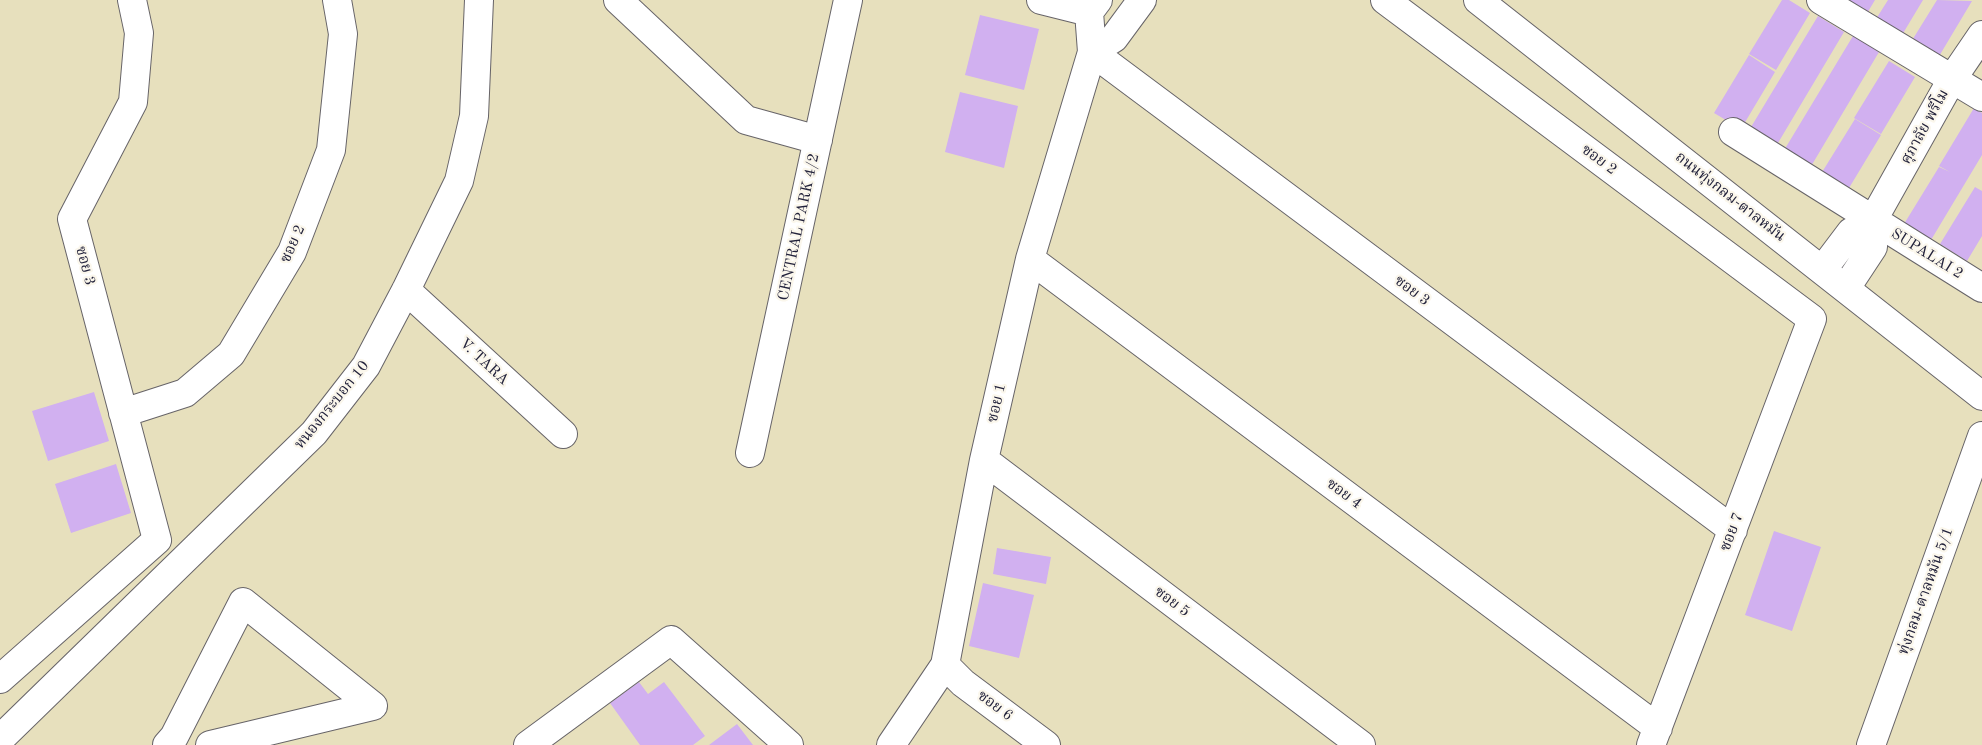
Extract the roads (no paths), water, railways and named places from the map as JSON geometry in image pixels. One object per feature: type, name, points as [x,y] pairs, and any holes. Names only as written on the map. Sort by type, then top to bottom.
[{"type":"street","name":"ซอย 3","points":[[0,679],[157,540],[72,219],[133,102],[139,33],[132,0]]},
{"type":"street","name":"ซอย 2","points":[[124,413],[185,393],[231,354],[292,252],[331,150],[343,34],[338,0]]},
{"type":"street","name":"หนองกระบอก 10","points":[[0,739],[314,432],[366,366],[406,290],[459,181],[474,116],[479,0]]},
{"type":"street","points":[[618,0],[746,120],[818,140]]},
{"type":"street","name":"CENTRAL PARK 4/2","points":[[750,453],[848,0]]},
{"type":"street","points":[[1041,0],[1094,6]]},
{"type":"street","points":[[1092,52],[1114,38],[1142,0]]},
{"type":"street","name":"ซอย 2","points":[[1385,0],[1812,319]]},
{"type":"street","name":"ถนนทุ่งกลม-ตาลหมัน","points":[[1478,0],[1823,269],[1982,396]]},
{"type":"street","points":[[1821,0],[1982,97]]},
{"type":"street","name":"ซอย 1","points":[[891,745],[945,665],[984,460],[1030,259],[1092,52],[1094,6]]},
{"type":"street","name":"ศุภาลัย พรีโม","points":[[1823,269],[1851,232],[1872,220],[1952,79],[1982,35]]},
{"type":"street","name":"ซอย 3","points":[[1092,52],[1733,530]]},
{"type":"street","name":"SUPALAI 2","points":[[1733,132],[1982,288]]},
{"type":"street","points":[[1846,288],[1873,247],[1872,220]]},
{"type":"street","name":"ซอย 4","points":[[1030,259],[1655,737]]},
{"type":"street","name":"V. TARA","points":[[406,290],[562,434]]},
{"type":"street","name":"ซอย 7","points":[[1655,737],[1812,319]]},
{"type":"street","name":"ทุ่งกลม-ตาลหมัน 5/1","points":[[1871,745],[1982,436]]},
{"type":"street","name":"ซอย 5","points":[[984,460],[1361,745]]},
{"type":"street","points":[[168,745],[174,737],[243,602],[373,706],[210,745]]},
{"type":"street","points":[[528,745],[671,640],[789,745]]},
{"type":"street","name":"ซอย 6","points":[[945,665],[963,683],[1046,745]]}]
